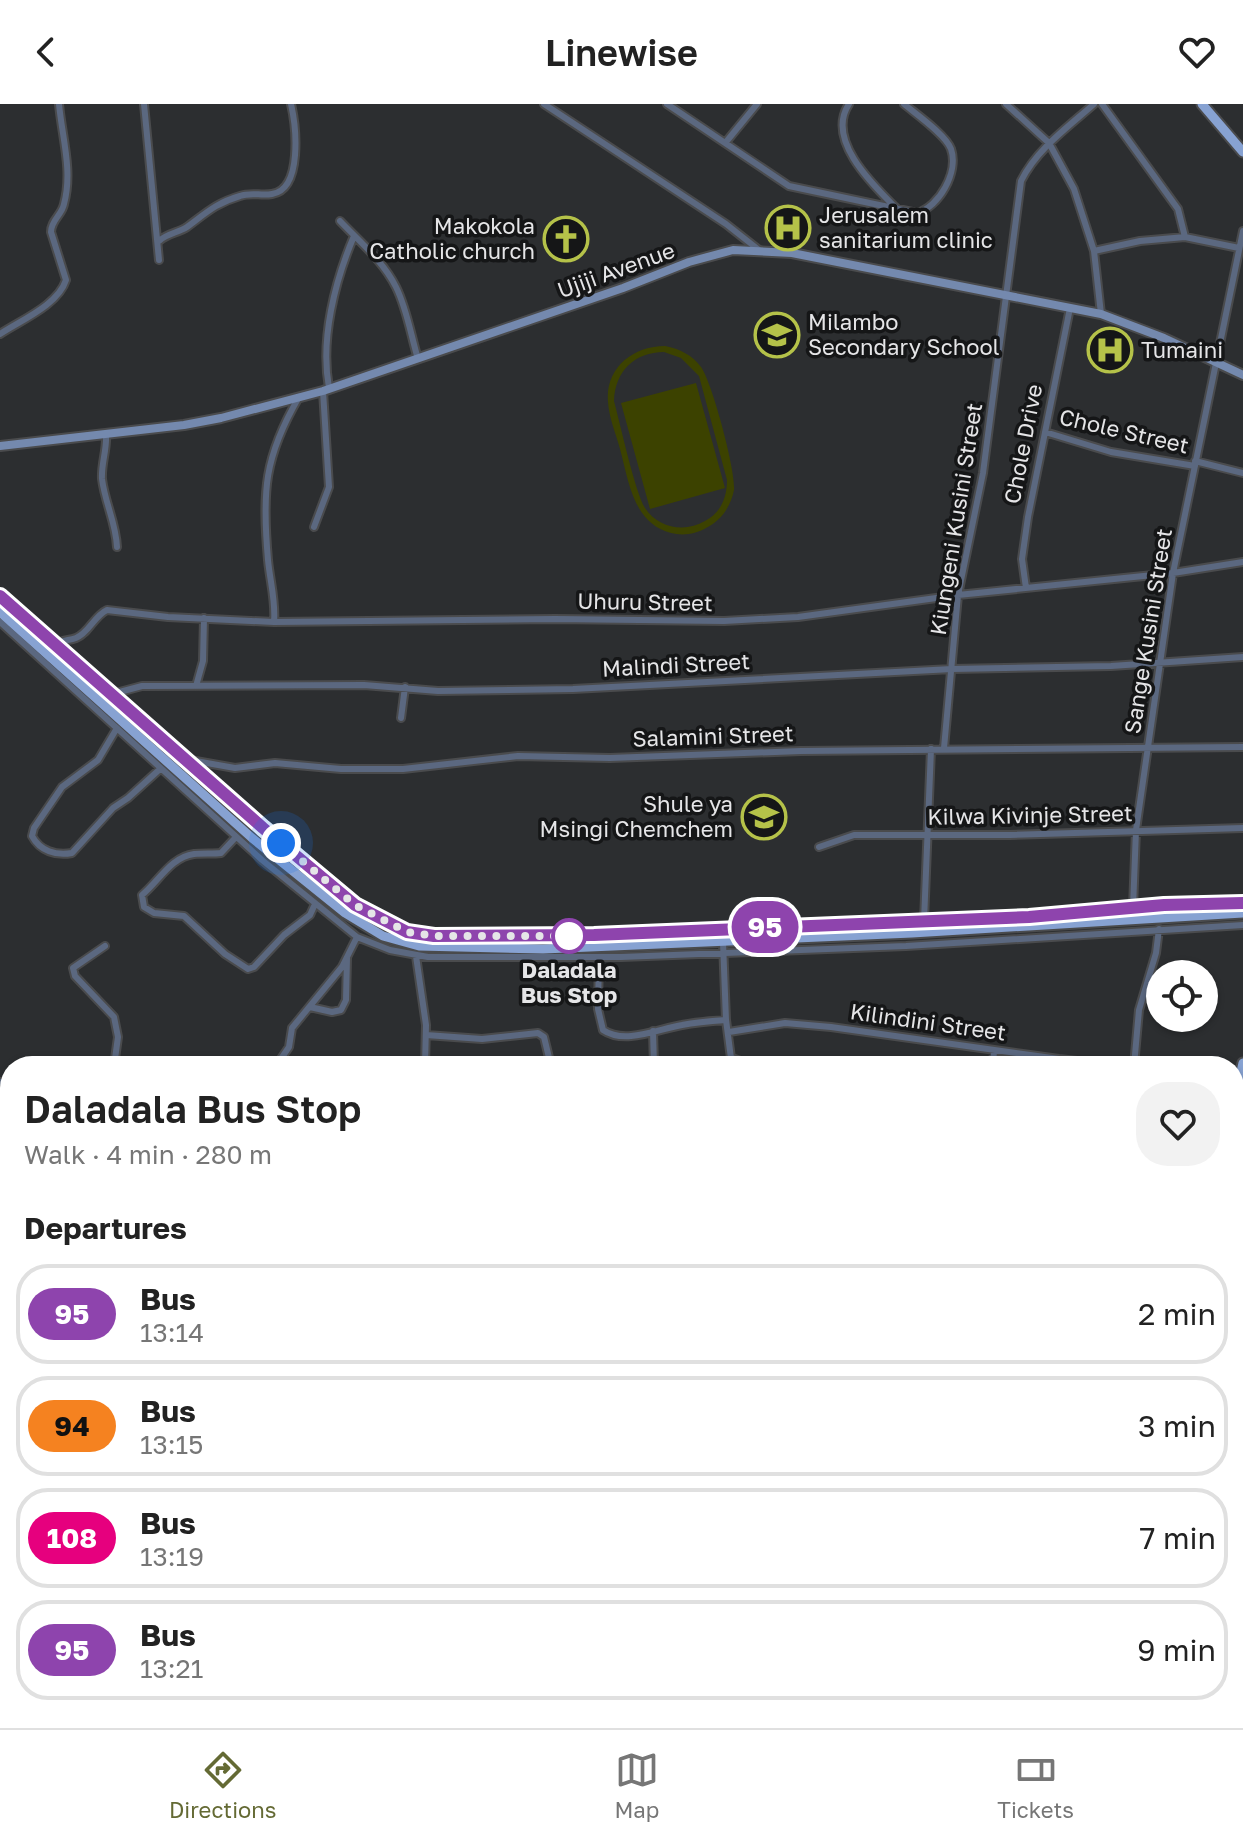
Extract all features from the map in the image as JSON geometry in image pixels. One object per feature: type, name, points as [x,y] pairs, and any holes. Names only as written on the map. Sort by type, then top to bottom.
[{"type":"main road","points":[[1202,104],[1243,152]]},
{"type":"main road","name":"Ujiji Avenue","points":[[0,446],[106,435],[221,418],[418,359],[689,262],[733,250],[792,253],[1101,314],[1164,338],[1243,375]]},
{"type":"main road","points":[[0,612],[252,838],[345,913],[418,953],[1159,924],[1243,913]]},
{"type":"street","points":[[0,334],[52,300],[62,290],[66,280],[50,228],[62,210],[66,191],[67,156],[61,133],[59,104]]},
{"type":"street","points":[[144,104],[159,260]]},
{"type":"street","points":[[159,241],[232,198],[276,193],[289,181],[295,158],[291,104]]},
{"type":"street","points":[[544,104],[726,224],[759,250]]},
{"type":"street","points":[[556,112],[563,104]]},
{"type":"street","points":[[667,104],[793,187],[917,213],[928,208],[943,191],[952,160],[951,150],[942,137],[904,104]]},
{"type":"street","points":[[726,142],[757,104]]},
{"type":"street","points":[[849,104],[843,122],[849,152],[877,189],[899,211]]},
{"type":"street","points":[[1006,104],[1049,143],[1074,189],[1094,251],[1101,314]]},
{"type":"street","name":"Kiungeni Kusini Street","points":[[944,748],[958,595],[983,473],[1021,181],[1049,143],[1094,104]]},
{"type":"street","points":[[1102,104],[1178,209],[1185,237]]},
{"type":"street","points":[[340,221],[376,258],[398,291],[418,359]]},
{"type":"street","name":"Sange Kusini Street","points":[[1133,908],[1136,830],[1173,573],[1243,231]]},
{"type":"street","points":[[314,527],[329,487],[325,454],[326,362],[333,303],[344,259],[354,236]]},
{"type":"street","points":[[1094,251],[1152,239],[1185,237],[1239,248]]},
{"type":"street","name":"Chole Drive","points":[[1026,588],[1022,559],[1070,308]]},
{"type":"street","points":[[274,622],[264,490],[276,442],[299,397]]},
{"type":"street","name":"Chole Street","points":[[1045,432],[1111,452],[1243,473]]},
{"type":"street","points":[[106,435],[102,476],[106,502],[116,524],[117,547]]},
{"type":"street","name":"Uhuru Street","points":[[57,644],[64,639],[80,636],[99,614],[107,610],[274,622],[540,619],[724,621],[798,617],[1243,562]]},
{"type":"street","points":[[0,596],[355,905],[407,932],[434,936],[594,935],[1029,917],[1243,903]]},
{"type":"street","points":[[196,686],[203,661],[204,618]]},
{"type":"street","points":[[0,622],[160,769],[315,904],[357,937],[390,950],[599,957],[1024,940],[1159,924],[1243,925]]},
{"type":"street","name":"Malindi Street","points":[[112,694],[142,686],[364,685],[438,691],[573,689],[952,669],[1111,666],[1243,657]]},
{"type":"street","points":[[401,718],[405,687]]},
{"type":"street","points":[[117,728],[98,760],[62,787],[37,822],[32,836],[38,846],[55,853],[72,853],[113,808],[160,769]]},
{"type":"street","name":"Salamini Street","points":[[186,759],[223,768],[275,763],[341,769],[403,769],[518,756],[610,758],[944,748],[1243,747]]},
{"type":"street","points":[[924,921],[931,749]]},
{"type":"street","name":"Kilwa Kivinje Street","points":[[819,847],[854,835],[1243,828]]},
{"type":"street","points":[[236,837],[221,853],[188,856],[170,866],[142,895],[144,907],[154,913],[184,916],[225,954],[248,969],[254,967],[284,935],[307,917],[315,904]]},
{"type":"street","points":[[1135,1056],[1139,1010],[1156,953],[1159,924]]},
{"type":"street","points":[[283,1056],[289,1047],[292,1028],[347,958],[357,937]]},
{"type":"street","points":[[723,942],[726,1020],[731,1056]]},
{"type":"street","points":[[105,946],[73,968],[75,976],[114,1017],[118,1037],[115,1056]]},
{"type":"street","points":[[418,953],[425,1056]]},
{"type":"street","points":[[599,957],[598,1009],[603,1030],[611,1035],[623,1036],[726,1020]]},
{"type":"street","points":[[310,1007],[332,1012],[341,1010],[346,1000],[347,958]]},
{"type":"street","name":"Kilindini Street","points":[[729,1032],[767,1025],[806,1025],[1042,1056]]},
{"type":"street","points":[[653,1031],[654,1056]]},
{"type":"street","points":[[426,1035],[482,1039],[538,1033],[544,1037],[549,1056]]},
{"type":"street","points":[[994,1050],[994,1056]]},
{"type":"green space","points":[[665,346],[681,351],[701,367],[717,408],[727,447],[734,480],[730,502],[716,521],[694,533],[676,534],[658,528],[641,511],[630,487],[610,414],[608,390],[616,369],[632,355]],"holes":[[[664,352],[681,358],[699,376],[727,480],[724,498],[715,514],[689,527],[664,524],[645,508],[632,473],[614,401],[618,381],[628,365],[654,353]]]},
{"type":"green space","points":[[696,383],[725,488],[650,509],[621,403]]},
{"type":"bus line","name":"95","points":[[0,596],[355,905],[407,932],[434,936],[594,935],[1029,917],[1164,905],[1243,903]]},
{"type":"place","name":"Jerusalem sanitarium clinic","points":[[788,228]]},
{"type":"place","name":"Makokola Catholic church","points":[[566,239]]},
{"type":"place","name":"Milambo Secondary School","points":[[777,335]]},
{"type":"place","name":"Tumaini","points":[[1110,350]]},
{"type":"place","name":"Shule ya Msingi Chemchem","points":[[764,817]]},
{"type":"place","name":"Daladala Bus Stop","points":[[569,936]]},
{"type":"route","points":[[281,843],[355,905],[407,932],[434,936],[569,936]]}]
